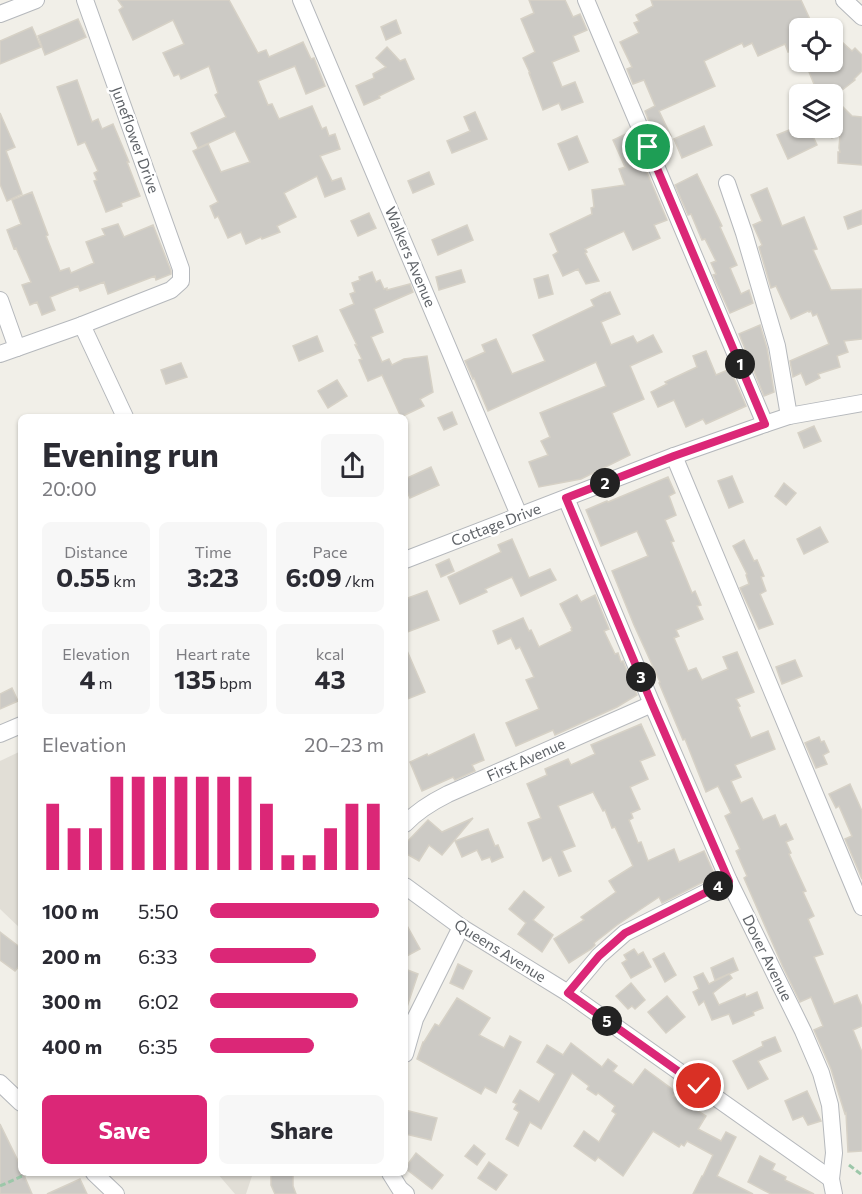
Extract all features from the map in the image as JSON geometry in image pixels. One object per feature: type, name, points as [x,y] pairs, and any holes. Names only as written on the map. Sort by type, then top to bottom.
[{"type":"street","points":[[0,14],[36,0]]},
{"type":"street","name":"Juneflower Drive","points":[[82,325],[171,291],[181,281],[181,269],[85,0]]},
{"type":"street","name":"Walkers Avenue","points":[[301,0],[519,515]]},
{"type":"street","points":[[586,0],[765,424]]},
{"type":"street","points":[[844,0],[862,17]]},
{"type":"street","points":[[727,183],[777,346],[789,416]]},
{"type":"street","points":[[0,300],[17,348]]},
{"type":"street","points":[[0,354],[82,325],[124,414]]},
{"type":"street","name":"Cottage Drive","points":[[408,559],[674,456],[765,424],[789,416],[862,403]]},
{"type":"street","points":[[674,456],[862,907]]},
{"type":"street","name":"Dover Avenue","points":[[566,498],[729,881],[803,1031],[821,1073],[830,1105],[834,1153],[833,1186]]},
{"type":"street","name":"First Avenue","points":[[408,821],[431,803],[448,794],[652,704]]},
{"type":"street","points":[[0,734],[18,726]]},
{"type":"street","points":[[568,993],[599,956],[625,933],[729,881]]},
{"type":"street","name":"Queens Avenue","points":[[408,888],[461,927],[568,993],[833,1186]]},
{"type":"street","points":[[408,1044],[415,1019],[461,927]]},
{"type":"street","points":[[0,1083],[18,1100]]},
{"type":"street","points":[[97,1176],[116,1194]]},
{"type":"street","points":[[392,1176],[399,1189],[406,1194]]},
{"type":"path","points":[[0,1186],[22,1176]]},
{"type":"shaded area","points":[[18,752],[18,926],[0,909],[0,761]]},
{"type":"shaded area","points":[[220,1176],[252,1176],[246,1194],[235,1194]]},
{"type":"building","points":[[118,0],[229,0],[258,53],[266,50],[269,57],[303,42],[311,59],[314,58],[325,86],[306,94],[295,66],[258,81],[268,105],[272,104],[279,119],[312,106],[322,129],[326,127],[329,136],[335,134],[340,149],[320,156],[332,181],[341,178],[345,189],[325,197],[317,176],[284,193],[296,217],[277,226],[280,232],[246,244],[241,232],[228,238],[218,216],[215,218],[210,206],[218,202],[193,151],[208,144],[221,172],[250,162],[235,131],[198,148],[191,133],[226,117],[215,95],[218,93],[209,66],[181,79],[179,74],[174,76],[163,53],[184,44],[173,20],[133,40],[119,10],[123,7]]},
{"type":"building","points":[[529,0],[565,0],[573,17],[580,14],[587,30],[573,36],[579,51],[552,62],[562,87],[575,82],[583,102],[562,110],[559,103],[543,110],[523,58],[535,52],[521,19],[534,13]]},
{"type":"building","points":[[651,0],[801,0],[809,18],[789,18],[789,52],[785,44],[758,56],[752,43],[744,47],[742,43],[704,61],[715,86],[659,111],[671,136],[657,142],[645,111],[655,106],[644,80],[633,84],[627,69],[632,67],[620,42],[639,33],[634,23],[639,21],[636,15],[653,6]]},
{"type":"building","points":[[78,19],[86,37],[45,55],[38,36]]},
{"type":"building","points":[[396,20],[401,33],[386,40],[381,27]]},
{"type":"building","points":[[32,27],[41,47],[0,64],[0,41]]},
{"type":"building","points":[[843,43],[852,51],[855,48],[862,55],[862,71],[843,89],[843,84],[814,84],[809,72],[843,72]]},
{"type":"building","points":[[387,47],[400,61],[405,59],[414,79],[364,105],[356,86],[374,78],[373,74],[386,67],[376,58]]},
{"type":"building","points":[[77,80],[92,122],[98,119],[102,129],[113,124],[140,196],[106,212],[94,181],[97,180],[94,173],[98,171],[85,142],[78,145],[57,87]]},
{"type":"building","points":[[843,107],[852,116],[862,117],[862,165],[838,163],[840,138],[843,138]]},
{"type":"building","points":[[475,112],[487,139],[452,153],[447,141],[470,131],[464,117]]},
{"type":"building","points":[[0,113],[15,147],[6,151],[22,194],[7,201],[0,184]]},
{"type":"building","points":[[704,126],[712,145],[682,158],[674,139]]},
{"type":"building","points":[[789,130],[789,138],[814,138],[817,145],[788,159],[777,135]]},
{"type":"building","points":[[630,132],[667,220],[654,225],[660,238],[633,250],[624,231],[585,249],[599,281],[586,284],[578,269],[563,276],[553,255],[558,252],[550,234],[592,214],[591,208],[594,207],[592,190],[625,185],[619,169],[625,167],[613,140]]},
{"type":"building","points":[[577,136],[588,162],[569,170],[558,144]]},
{"type":"building","points":[[429,172],[434,184],[413,193],[408,181]]},
{"type":"building","points":[[697,174],[722,226],[720,227],[737,265],[730,268],[741,294],[749,290],[753,303],[730,313],[713,275],[716,274],[711,263],[716,261],[705,239],[702,240],[691,214],[688,215],[675,185]]},
{"type":"building","points":[[767,188],[782,226],[804,217],[817,249],[813,250],[831,290],[862,289],[862,339],[844,341],[848,352],[837,356],[840,367],[818,374],[820,378],[806,385],[801,373],[793,377],[790,361],[829,344],[817,314],[813,316],[811,311],[808,311],[791,319],[776,286],[771,288],[759,247],[762,245],[753,225],[762,221],[751,195]]},
{"type":"building","points":[[32,192],[60,271],[69,268],[71,273],[94,263],[86,242],[105,235],[102,229],[118,224],[124,237],[153,225],[171,274],[156,280],[155,276],[108,294],[104,282],[80,291],[78,286],[50,297],[55,310],[42,315],[37,302],[30,305],[22,285],[31,282],[7,230],[21,224],[12,200]]},
{"type":"building","points":[[862,210],[862,224],[848,229],[844,217]]},
{"type":"building","points":[[369,213],[376,228],[358,236],[351,221]]},
{"type":"building","points":[[467,225],[473,240],[438,255],[432,240]]},
{"type":"building","points":[[461,270],[465,282],[439,290],[436,277]]},
{"type":"building","points":[[372,272],[376,282],[380,280],[384,289],[410,284],[413,292],[374,309],[383,332],[371,337],[382,362],[389,359],[392,365],[404,359],[427,356],[433,392],[420,399],[424,406],[407,414],[400,414],[382,375],[368,381],[359,360],[362,359],[355,345],[357,345],[340,310],[354,304],[350,294],[355,292],[352,283],[360,280],[359,277]]},
{"type":"building","points":[[548,275],[553,294],[539,298],[534,279]]},
{"type":"building","points":[[610,292],[620,314],[601,322],[611,345],[633,336],[637,343],[653,335],[662,352],[630,366],[644,399],[612,413],[630,455],[581,479],[539,487],[529,462],[548,455],[541,441],[550,437],[540,413],[606,386],[596,362],[488,411],[465,361],[485,352],[482,345],[496,339],[512,374],[545,361],[533,335],[594,306],[591,300]]},
{"type":"building","points":[[760,325],[767,348],[774,392],[764,396],[739,334]]},
{"type":"building","points":[[317,336],[323,351],[299,361],[293,346]]},
{"type":"building","points":[[706,351],[716,375],[730,369],[746,406],[706,424],[703,419],[686,427],[674,400],[658,407],[651,392],[667,384],[665,382],[697,367],[693,356]]},
{"type":"building","points":[[181,363],[187,377],[166,384],[161,370]]},
{"type":"building","points":[[337,380],[347,396],[328,408],[318,391]]},
{"type":"building","points":[[452,412],[457,424],[444,430],[438,418]]},
{"type":"building","points":[[814,426],[821,441],[804,448],[798,433]]},
{"type":"building","points":[[431,467],[439,485],[410,498],[408,478]]},
{"type":"building","points":[[732,476],[743,502],[729,508],[718,481]]},
{"type":"building","points":[[668,477],[675,493],[669,496],[676,515],[665,520],[674,541],[671,542],[692,593],[695,591],[701,605],[697,606],[703,619],[676,630],[679,636],[674,638],[688,671],[696,668],[702,680],[728,669],[723,657],[737,652],[754,692],[736,699],[740,706],[738,707],[751,738],[768,731],[775,749],[735,765],[741,777],[731,781],[741,803],[752,798],[763,820],[775,815],[780,827],[786,824],[793,839],[786,842],[791,853],[789,854],[806,891],[803,892],[814,916],[808,919],[823,954],[814,957],[834,1004],[857,995],[862,1007],[862,1026],[853,1030],[862,1052],[862,1151],[848,1152],[846,1113],[831,1069],[814,1030],[823,1026],[811,997],[800,1002],[783,967],[744,878],[747,876],[736,851],[740,849],[725,816],[731,813],[718,786],[706,792],[612,571],[648,556],[637,531],[601,546],[586,510]]},
{"type":"building","points":[[784,483],[796,493],[786,505],[775,496]]},
{"type":"building","points":[[820,527],[828,542],[804,554],[797,539]]},
{"type":"building","points":[[512,539],[529,578],[550,569],[556,580],[521,596],[512,577],[460,604],[448,577],[501,552],[498,545]]},
{"type":"building","points":[[744,540],[764,576],[761,577],[766,591],[760,594],[773,624],[759,629],[740,588],[749,584],[747,574],[733,546]]},
{"type":"building","points":[[449,559],[454,571],[441,577],[436,565]]},
{"type":"building","points":[[427,591],[439,620],[408,632],[408,598]]},
{"type":"building","points":[[577,595],[581,602],[595,595],[609,629],[604,631],[615,654],[618,653],[621,662],[623,661],[637,695],[617,707],[555,735],[553,730],[516,746],[506,723],[539,709],[526,680],[534,677],[520,647],[516,649],[511,638],[498,644],[493,631],[523,618],[539,647],[572,631],[560,604]]},
{"type":"building","points":[[408,653],[425,692],[408,699]]},
{"type":"building","points":[[795,660],[802,676],[782,684],[776,667]]},
{"type":"building","points":[[12,688],[18,701],[0,709],[0,694]]},
{"type":"building","points":[[641,724],[655,755],[640,761],[648,779],[630,787],[640,809],[631,813],[633,818],[629,820],[638,843],[641,842],[648,861],[674,849],[679,862],[704,851],[715,876],[662,903],[659,897],[617,925],[594,943],[591,949],[569,963],[554,939],[584,920],[581,917],[616,892],[609,881],[633,866],[615,827],[612,828],[605,810],[603,811],[593,792],[558,806],[575,846],[562,851],[571,871],[559,876],[551,857],[543,861],[528,823],[541,818],[527,784],[547,775],[545,769],[568,759],[571,765],[595,754],[591,745]]},
{"type":"building","points":[[474,734],[484,760],[472,765],[475,771],[455,780],[453,777],[422,791],[410,762]]},
{"type":"building","points":[[819,737],[821,742],[824,741],[829,752],[823,755],[827,764],[816,768],[805,743]]},
{"type":"building","points":[[850,784],[862,811],[862,879],[845,839],[852,836],[839,806],[836,808],[829,794]]},
{"type":"building","points":[[473,818],[442,855],[429,845],[419,861],[408,855],[408,841],[428,820],[442,832]]},
{"type":"building","points":[[488,829],[495,846],[498,845],[503,857],[492,862],[490,857],[482,860],[477,850],[462,857],[455,841]]},
{"type":"building","points":[[524,891],[544,907],[533,920],[553,935],[542,952],[518,934],[526,923],[509,909]]},
{"type":"building","points":[[408,927],[420,949],[408,955]]},
{"type":"building","points":[[0,932],[18,946],[18,968],[15,971],[0,960]]},
{"type":"building","points":[[634,949],[638,955],[643,952],[651,967],[631,978],[622,963],[627,960],[624,955]]},
{"type":"building","points":[[664,953],[676,975],[665,982],[653,959]]},
{"type":"building","points":[[733,958],[738,970],[715,980],[711,968]]},
{"type":"building","points":[[458,964],[472,971],[463,989],[450,983]]},
{"type":"building","points":[[408,970],[418,974],[408,1004]]},
{"type":"building","points":[[703,973],[709,984],[729,974],[732,978],[713,993],[719,1005],[745,994],[746,997],[757,992],[763,1008],[753,1012],[754,1015],[733,1024],[729,1014],[712,1020],[704,1001],[699,1005],[693,992],[699,989],[694,977]]},
{"type":"building","points":[[631,983],[645,1000],[635,1009],[632,1006],[628,1009],[616,996]]},
{"type":"building","points":[[667,996],[685,1017],[666,1033],[648,1012]]},
{"type":"building","points":[[457,998],[490,1018],[479,1035],[504,1048],[510,1036],[521,1042],[496,1093],[485,1087],[481,1094],[417,1059],[423,1042],[435,1024],[439,1026]]},
{"type":"building","points":[[775,1037],[781,1051],[758,1061],[768,1079],[748,1089],[733,1061],[763,1046],[762,1042]]},
{"type":"building","points":[[571,1043],[602,1067],[608,1059],[617,1066],[613,1071],[633,1085],[645,1069],[676,1092],[673,1096],[706,1116],[698,1129],[721,1141],[726,1132],[736,1137],[717,1176],[753,1194],[693,1194],[713,1155],[687,1141],[684,1146],[681,1144],[679,1147],[653,1131],[623,1176],[598,1157],[595,1161],[574,1146],[584,1131],[599,1142],[616,1114],[612,1111],[615,1106],[598,1093],[596,1095],[587,1089],[589,1086],[572,1073],[541,1129],[530,1122],[518,1146],[506,1139],[519,1112],[514,1109],[517,1104],[513,1102],[520,1090],[539,1102],[555,1074],[537,1062],[547,1045],[563,1055]]},
{"type":"building","points":[[807,1091],[821,1121],[808,1125],[803,1116],[793,1120],[785,1101]]},
{"type":"building","points":[[408,1111],[437,1118],[431,1140],[408,1135]]},
{"type":"building","points":[[0,1124],[18,1161],[18,1176],[24,1176],[32,1194],[0,1194]]},
{"type":"building","points":[[474,1145],[485,1154],[477,1165],[465,1156]]},
{"type":"building","points":[[416,1153],[443,1175],[432,1189],[408,1170],[408,1164]]},
{"type":"building","points":[[760,1156],[775,1164],[772,1170],[786,1177],[785,1180],[814,1194],[771,1194],[748,1182]]},
{"type":"building","points":[[489,1162],[507,1175],[496,1190],[478,1178]]},
{"type":"building","points":[[271,1176],[293,1176],[296,1194],[275,1194],[271,1185]]},
{"type":"building","points":[[80,1179],[87,1194],[47,1194]]},
{"type":"route","points":[[648,147],[765,424],[566,498],[729,881],[625,933],[599,956],[568,993],[699,1086]]}]
